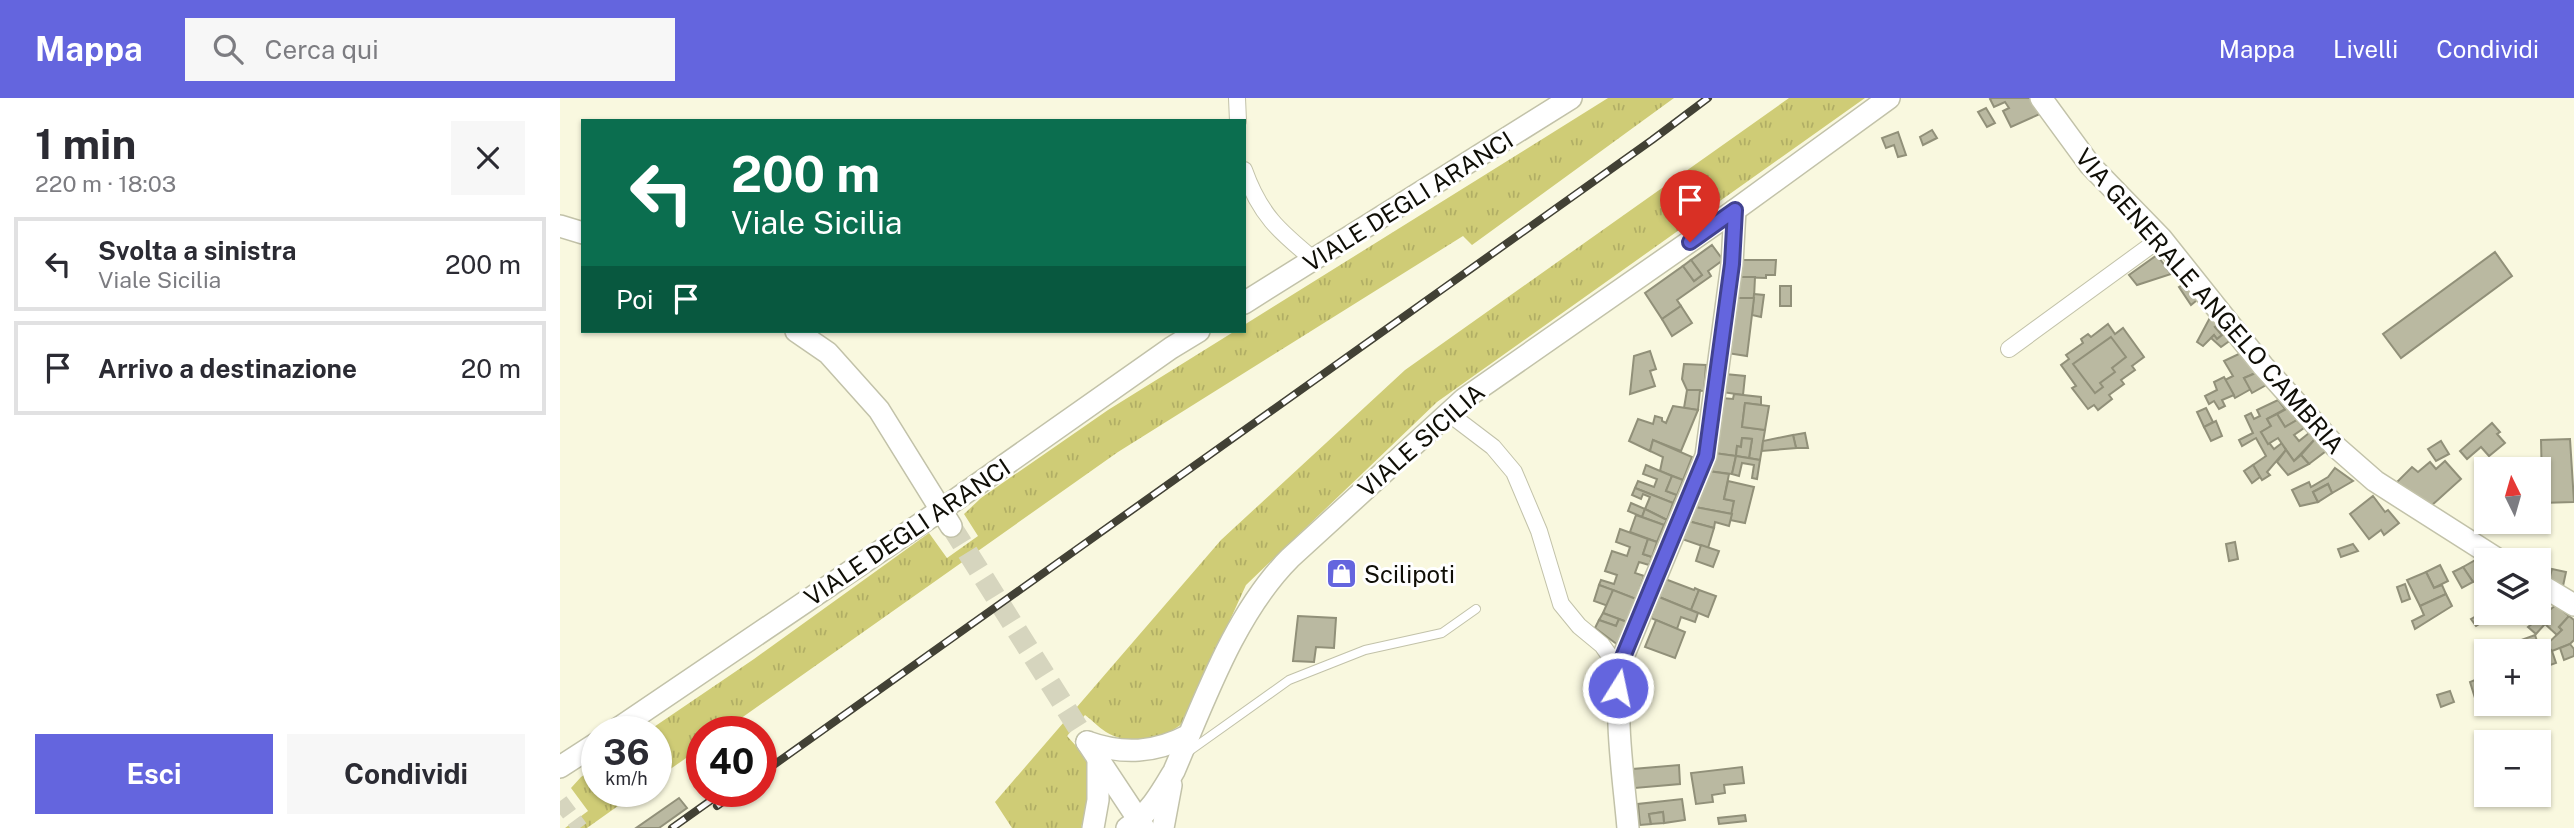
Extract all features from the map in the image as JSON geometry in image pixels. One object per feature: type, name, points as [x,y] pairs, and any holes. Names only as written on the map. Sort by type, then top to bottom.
[{"type":"street","points":[[1237,98],[1238,119]]},
{"type":"street","name":"VIALE DEGLI ARANCI","points":[[1246,302],[1571,98]]},
{"type":"street","name":"VIALE SICILIA","points":[[1137,825],[1151,808],[1177,764],[1249,608],[1272,576],[1447,412],[1735,210],[1889,98]]},
{"type":"street","name":"VIA GENERALE ANGELO CAMBRIA","points":[[2041,98],[2090,166],[2161,238],[2263,366],[2335,446],[2375,481],[2480,548]]},
{"type":"street","points":[[1246,175],[1267,218],[1314,260]]},
{"type":"street","points":[[1628,828],[1619,728],[1620,672],[1623,657],[1706,456],[1730,277],[1735,210]]},
{"type":"street","points":[[560,226],[581,232]]},
{"type":"street","points":[[2009,349],[2161,238]]},
{"type":"street","points":[[799,333],[828,353],[879,410],[946,518]]},
{"type":"street","name":"VIALE DEGLI ARANCI","points":[[638,716],[946,518],[1171,348],[1196,333]]},
{"type":"street","points":[[1447,412],[1493,447],[1514,472],[1539,531],[1561,604],[1579,626],[1607,652],[1620,672]]},
{"type":"street","points":[[2551,591],[2574,605]]},
{"type":"street","points":[[1093,751],[1139,752],[1173,744],[1189,736]]},
{"type":"street","points":[[1093,751],[1137,825]]},
{"type":"street","points":[[1093,751],[1098,800],[1093,828]]},
{"type":"street","points":[[560,768],[581,754]]},
{"type":"street","points":[[1163,828],[1177,764]]},
{"type":"lane","points":[[1177,764],[1289,680],[1365,650],[1442,633],[1476,609]]},
{"type":"green space","points":[[1608,98],[1674,98],[1472,245],[1463,236],[1118,452],[744,716],[686,716],[686,758],[672,768],[670,716],[929,533],[947,558],[978,536],[964,514],[981,498],[1108,410],[1232,333],[1246,333],[1246,324]]},
{"type":"green space","points":[[1789,98],[1865,98],[1437,402],[1246,585],[1183,723],[1166,734],[1136,740],[1116,737],[1085,715],[1067,736],[1087,758],[1090,793],[1081,828],[1012,828],[995,802],[1221,540],[1405,370]]},
{"type":"green space","points":[[581,777],[581,802],[571,788]]},
{"type":"green space","points":[[585,807],[617,807],[587,828],[565,828],[588,811]]},
{"type":"building","points":[[2032,98],[2042,113],[2011,127],[2003,111],[2009,108],[2005,102],[1994,107],[1990,99]]},
{"type":"building","points":[[1986,108],[1995,123],[1987,127],[1978,112]]},
{"type":"building","points":[[1932,130],[1937,138],[1923,145],[1920,137]]},
{"type":"building","points":[[1898,132],[1906,155],[1898,157],[1894,145],[1886,148],[1882,138]]},
{"type":"building","points":[[1712,245],[1723,260],[1708,271],[1711,276],[1677,300],[1681,306],[1662,319],[1645,293],[1683,266],[1694,281],[1702,275],[1691,260]]},
{"type":"building","points":[[2495,252],[2512,276],[2401,358],[2383,334]]},
{"type":"building","points":[[2157,255],[2171,274],[2137,285],[2129,275]]},
{"type":"building","points":[[1691,260],[1702,275],[1694,281],[1683,266]]},
{"type":"building","points":[[1738,260],[1776,260],[1775,275],[1766,275],[1766,278],[1736,277]]},
{"type":"building","points":[[1736,277],[1755,277],[1754,298],[1735,298]]},
{"type":"building","points":[[2189,281],[2202,296],[2191,305],[2179,287]]},
{"type":"building","points":[[1780,286],[1791,286],[1791,306],[1780,306]]},
{"type":"building","points":[[1754,294],[1764,295],[1761,317],[1752,315]]},
{"type":"building","points":[[1735,298],[1754,298],[1747,356],[1727,353]]},
{"type":"building","points":[[1681,306],[1692,323],[1672,336],[1662,319]]},
{"type":"building","points":[[2214,310],[2223,321],[2215,327],[2222,335],[2217,339],[2214,335],[2203,346],[2197,342]]},
{"type":"building","points":[[2223,321],[2235,337],[2221,347],[2211,338],[2214,335],[2217,339],[2222,335],[2215,327]]},
{"type":"building","points":[[2108,324],[2115,334],[2123,328],[2144,357],[2132,366],[2135,370],[2121,380],[2124,384],[2109,395],[2112,399],[2098,410],[2094,405],[2088,409],[2072,388],[2076,386],[2061,365],[2069,359],[2066,355],[2083,343],[2081,339],[2088,334],[2091,337]]},
{"type":"building","points":[[2111,337],[2126,357],[2112,368],[2115,372],[2100,383],[2103,387],[2095,393],[2073,364]]},
{"type":"building","points":[[1650,351],[1656,369],[1650,371],[1655,386],[1630,394],[1634,356]]},
{"type":"building","points":[[2243,352],[2258,372],[2244,378],[2251,389],[2235,398],[2225,380],[2233,376],[2224,361]]},
{"type":"building","points":[[1684,364],[1706,365],[1704,391],[1687,390],[1682,379]]},
{"type":"building","points":[[2258,372],[2268,384],[2252,393],[2244,378]]},
{"type":"building","points":[[1725,374],[1745,376],[1743,395],[1722,392]]},
{"type":"building","points":[[2224,377],[2234,395],[2222,400],[2225,406],[2219,409],[2214,401],[2209,404],[2205,396],[2217,390],[2214,382]]},
{"type":"building","points":[[1687,390],[1700,390],[1698,410],[1684,408]]},
{"type":"building","points":[[1734,394],[1761,397],[1761,405],[1745,403],[1742,427],[1765,430],[1760,460],[1749,458],[1752,439],[1742,438],[1741,447],[1737,446],[1736,456],[1714,453],[1722,398],[1733,399]]},
{"type":"building","points":[[2278,400],[2285,409],[2267,419],[2271,426],[2261,432],[2274,449],[2282,443],[2286,450],[2267,472],[2270,475],[2262,480],[2253,465],[2266,456],[2256,438],[2242,446],[2239,440],[2253,433],[2245,416],[2251,413],[2254,419],[2260,416],[2257,410]]},
{"type":"building","points":[[1745,403],[1769,406],[1765,430],[1742,427]]},
{"type":"building","points":[[1673,406],[1698,410],[1681,451],[1653,440],[1650,451],[1629,441],[1638,419],[1653,424],[1655,416],[1666,423]]},
{"type":"building","points":[[2206,408],[2213,422],[2204,427],[2197,412]]},
{"type":"building","points":[[2288,408],[2297,420],[2285,427],[2277,414]]},
{"type":"building","points":[[2277,414],[2285,427],[2297,420],[2304,428],[2294,435],[2299,441],[2309,433],[2315,439],[2294,461],[2278,438],[2268,444],[2261,432],[2271,426],[2267,419]]},
{"type":"building","points":[[2216,421],[2222,436],[2211,441],[2204,427]]},
{"type":"building","points":[[2492,423],[2505,443],[2489,456],[2481,447],[2467,459],[2460,451]]},
{"type":"building","points":[[1805,433],[1808,448],[1796,448],[1793,435]]},
{"type":"building","points":[[1793,435],[1796,448],[1762,451],[1763,441]]},
{"type":"building","points":[[1742,438],[1752,439],[1749,458],[1736,456],[1737,446],[1741,447]]},
{"type":"building","points":[[2315,439],[2326,451],[2309,464],[2301,455]]},
{"type":"building","points":[[2570,439],[2574,502],[2552,503],[2552,457],[2541,457],[2541,440]]},
{"type":"building","points":[[1653,440],[1692,457],[1683,480],[1660,471],[1663,457],[1650,451]]},
{"type":"building","points":[[2441,441],[2449,454],[2436,461],[2428,449]]},
{"type":"building","points":[[2286,450],[2294,461],[2301,455],[2309,464],[2288,475],[2277,462]]},
{"type":"building","points":[[1714,453],[1736,456],[1732,474],[1708,471]]},
{"type":"building","points":[[1736,456],[1760,460],[1757,479],[1752,478],[1754,465],[1742,463],[1739,476],[1732,474]]},
{"type":"building","points":[[2445,461],[2461,479],[2431,506],[2396,483],[2412,467],[2418,472],[2430,462],[2436,469]]},
{"type":"building","points":[[1646,465],[1672,476],[1666,491],[1677,495],[1673,503],[1635,488],[1638,481],[1654,487],[1657,479],[1643,474]]},
{"type":"building","points":[[2253,465],[2260,477],[2252,483],[2244,471]]},
{"type":"building","points":[[2335,468],[2353,481],[2332,493],[2328,484],[2313,492],[2318,502],[2300,506],[2292,490],[2309,482],[2311,487],[2328,477]]},
{"type":"building","points":[[1708,471],[1729,474],[1724,499],[1734,501],[1732,514],[1695,507]]},
{"type":"building","points":[[1672,476],[1683,480],[1677,495],[1666,491]]},
{"type":"building","points":[[1728,481],[1754,487],[1745,523],[1730,520],[1734,501],[1724,499]]},
{"type":"building","points":[[2328,484],[2332,493],[2318,502],[2313,492]]},
{"type":"building","points":[[1635,488],[1673,503],[1667,520],[1645,509],[1650,497],[1643,494],[1641,499],[1632,495]]},
{"type":"building","points":[[2373,496],[2385,512],[2388,510],[2399,523],[2384,535],[2381,530],[2369,539],[2350,514]]},
{"type":"building","points":[[1631,503],[1645,509],[1642,517],[1628,511]]},
{"type":"building","points":[[1695,507],[1732,514],[1729,526],[1715,522],[1714,528],[1688,521]]},
{"type":"building","points":[[1645,509],[1667,520],[1664,525],[1642,517]]},
{"type":"building","points":[[1636,515],[1664,525],[1657,542],[1630,532]]},
{"type":"building","points":[[1688,521],[1714,528],[1708,548],[1679,538]]},
{"type":"building","points":[[1620,529],[1648,539],[1643,554],[1652,557],[1649,565],[1639,562],[1635,573],[1644,576],[1636,599],[1599,585],[1601,580],[1614,584],[1617,575],[1605,571],[1612,551],[1627,556],[1630,547],[1616,542]]},
{"type":"building","points":[[1648,539],[1657,542],[1652,557],[1643,554]]},
{"type":"building","points":[[2235,542],[2238,559],[2229,561],[2226,544]]},
{"type":"building","points":[[2353,544],[2358,551],[2341,557],[2338,549]]},
{"type":"building","points":[[1701,545],[1719,551],[1713,567],[1696,561]]},
{"type":"building","points":[[2474,561],[2474,581],[2473,582],[2463,567]]},
{"type":"building","points":[[2440,565],[2448,581],[2434,588],[2426,572]]},
{"type":"building","points":[[2463,567],[2473,582],[2462,588],[2453,572]]},
{"type":"building","points":[[2552,569],[2566,572],[2563,586],[2551,581]]},
{"type":"building","points":[[2426,572],[2434,588],[2442,585],[2446,594],[2420,606],[2407,580]]},
{"type":"building","points":[[1665,579],[1699,590],[1691,610],[1659,597]]},
{"type":"building","points":[[2405,584],[2410,599],[2402,602],[2397,587]]},
{"type":"building","points":[[1599,585],[1613,590],[1608,606],[1594,601]]},
{"type":"building","points":[[1613,590],[1636,599],[1627,622],[1603,613]]},
{"type":"building","points":[[1699,590],[1716,596],[1708,617],[1691,610]]},
{"type":"building","points":[[2446,594],[2452,606],[2415,629],[2412,621],[2424,615],[2420,606]]},
{"type":"building","points":[[1659,597],[1698,613],[1695,622],[1681,617],[1677,629],[1651,618]]},
{"type":"building","points":[[2556,605],[2569,616],[2559,627],[2562,630],[2557,635],[2546,625],[2551,625],[2551,609]]},
{"type":"building","points":[[1603,613],[1619,619],[1616,626],[1599,620]]},
{"type":"building","points":[[1298,616],[1336,618],[1334,648],[1316,647],[1314,662],[1293,661]]},
{"type":"building","points":[[2569,616],[2574,620],[2574,640],[2552,651],[2551,640],[2562,630],[2559,627]]},
{"type":"building","points":[[1619,619],[1627,622],[1618,645],[1595,628],[1599,620],[1616,626]]},
{"type":"building","points":[[1656,620],[1685,632],[1675,658],[1645,647]]},
{"type":"building","points":[[2531,625],[2544,625],[2536,634],[2528,627]]},
{"type":"building","points":[[2570,644],[2574,649],[2574,656],[2564,660],[2560,648]]},
{"type":"building","points":[[2551,650],[2552,651],[2556,663],[2551,665]]},
{"type":"building","points":[[2450,691],[2454,702],[2441,707],[2437,695]]},
{"type":"building","points":[[1679,765],[1680,784],[1635,788],[1633,769]]},
{"type":"building","points":[[1742,767],[1744,783],[1724,785],[1725,793],[1712,795],[1713,802],[1696,804],[1691,773]]},
{"type":"building","points":[[679,798],[687,808],[659,828],[636,828],[666,807],[672,807],[672,803]]},
{"type":"building","points":[[1682,799],[1685,820],[1664,823],[1663,812],[1649,814],[1651,824],[1640,825],[1638,804]]},
{"type":"building","points":[[1663,812],[1664,823],[1651,824],[1649,814]]},
{"type":"building","points":[[1745,815],[1746,821],[1719,824],[1718,818]]},
{"type":"tunnel","points":[[951,526],[1087,742]]},
{"type":"tunnel","points":[[560,801],[580,828]]},
{"type":"railway","points":[[777,763],[1708,98]]},
{"type":"railway","points":[[672,828],[702,807]]},
{"type":"place","name":"Scilipoti","points":[[1341,574]]},
{"type":"route","points":[[1618,688],[1623,657],[1670,550],[1709,444],[1732,264],[1735,210],[1690,242]]}]
